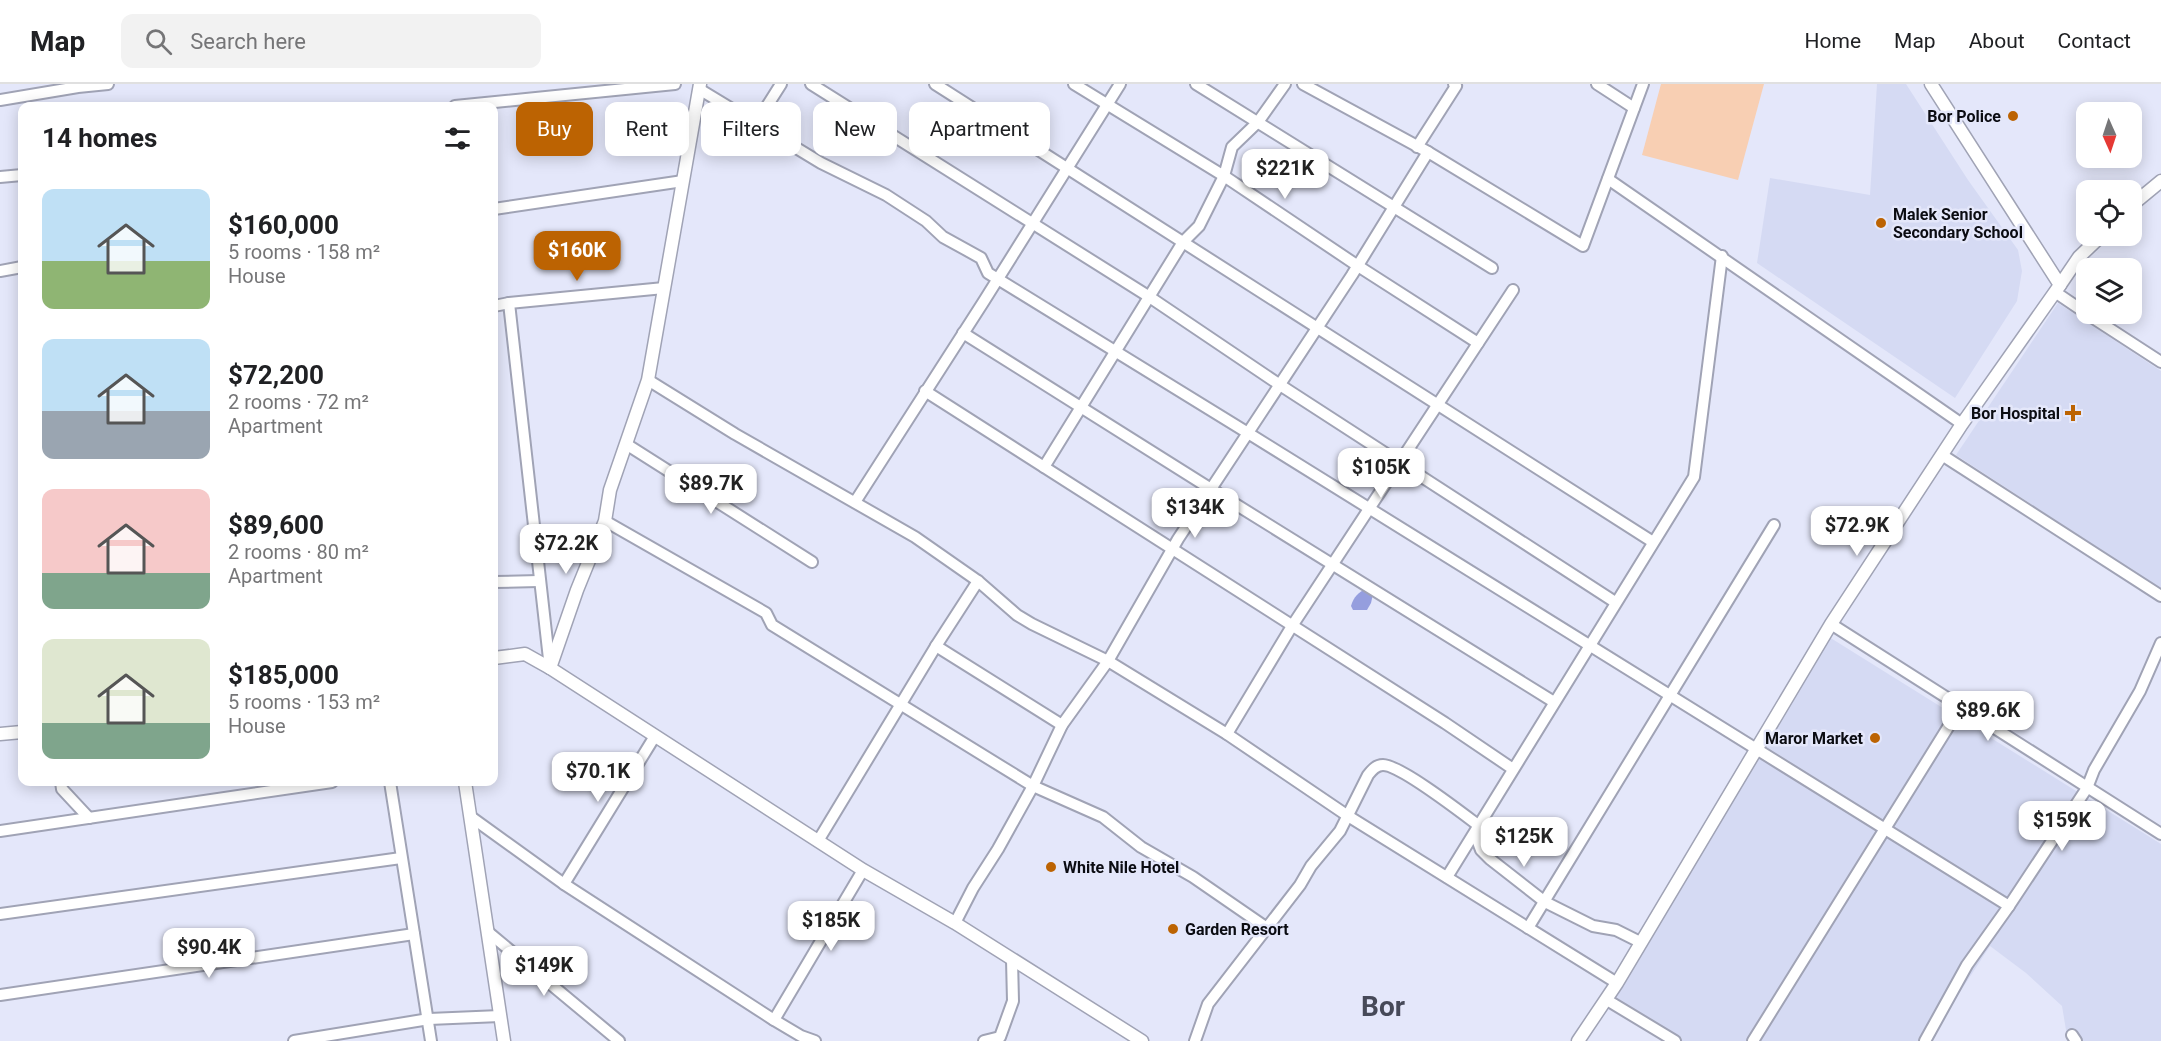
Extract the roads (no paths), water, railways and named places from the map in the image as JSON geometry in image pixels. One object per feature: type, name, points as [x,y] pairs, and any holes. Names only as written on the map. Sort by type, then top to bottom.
[{"type":"street","points":[[0,100],[29,89],[108,84]]},
{"type":"street","points":[[496,102],[675,84]]},
{"type":"street","points":[[770,102],[781,84]]},
{"type":"street","points":[[811,84],[1148,296],[1280,385],[1615,602]]},
{"type":"street","points":[[936,84],[949,88],[1067,168],[1653,542]]},
{"type":"street","points":[[1074,84],[1224,176],[1358,266],[1478,342]]},
{"type":"street","points":[[855,502],[998,279],[1119,84]]},
{"type":"street","points":[[1196,84],[1492,268]]},
{"type":"street","points":[[1044,466],[1148,296],[1183,242],[1198,226],[1224,176],[1232,147],[1258,122],[1285,84]]},
{"type":"street","points":[[1303,84],[1428,152],[1583,246],[1642,84]]},
{"type":"street","points":[[1417,147],[1456,86],[1454,84]]},
{"type":"street","points":[[1597,84],[1634,108]]},
{"type":"street","points":[[1931,84],[2058,288],[2076,304]]},
{"type":"street","points":[[550,668],[577,590],[605,521],[610,490],[648,380],[699,87],[721,102]]},
{"type":"street","points":[[801,151],[886,195],[926,221],[943,237],[981,258],[988,273],[2009,906]]},
{"type":"street","points":[[955,923],[1033,786],[1062,725],[1108,661],[1172,549],[1395,209],[1428,152]]},
{"type":"street","points":[[0,177],[18,175]]},
{"type":"street","points":[[1608,179],[1962,424]]},
{"type":"street","points":[[498,208],[683,181]]},
{"type":"street","points":[[2142,197],[2161,182]]},
{"type":"street","points":[[1578,1041],[1607,1000],[1831,624],[1962,424],[2079,257],[2091,246]]},
{"type":"street","points":[[1447,877],[1588,645],[1694,477],[1722,256]]},
{"type":"street","points":[[0,271],[18,268]]},
{"type":"street","points":[[498,305],[664,288]]},
{"type":"street","points":[[1227,734],[1292,626],[1513,291]]},
{"type":"street","points":[[509,303],[550,668]]},
{"type":"street","points":[[2104,324],[2161,362]]},
{"type":"street","points":[[963,333],[1554,702]]},
{"type":"street","points":[[648,380],[735,434],[915,537],[978,581],[1017,615],[1108,661],[1227,734],[1348,816],[1617,983]]},
{"type":"street","points":[[925,391],[1445,723],[1513,769]]},
{"type":"street","points":[[626,444],[812,562]]},
{"type":"street","points":[[1942,455],[2161,597]]},
{"type":"street","points":[[605,521],[766,613],[772,625],[1033,786],[1103,817],[1141,847],[1193,877],[1267,928]]},
{"type":"street","points":[[1528,928],[1774,525]]},
{"type":"street","points":[[498,582],[539,580]]},
{"type":"street","points":[[818,841],[978,581]]},
{"type":"street","points":[[1831,624],[2161,834]]},
{"type":"street","points":[[1925,1041],[1967,964],[2009,906],[2087,789],[2094,770],[2140,691],[2161,643]]},
{"type":"street","points":[[936,646],[1062,725]]},
{"type":"street","points":[[498,657],[525,654],[550,668],[863,870],[955,923],[1142,1041]]},
{"type":"street","points":[[1753,1041],[1960,708]]},
{"type":"street","points":[[0,734],[18,732]]},
{"type":"street","points":[[564,885],[655,736]]},
{"type":"street","points":[[1195,1041],[1208,1004],[1300,885],[1311,866],[1329,846],[1374,768],[1382,765],[1393,768],[1423,785],[1478,825]]},
{"type":"street","points":[[62,786],[62,789],[89,818]]},
{"type":"street","points":[[0,831],[305,786]]},
{"type":"street","points":[[391,786],[431,1041]]},
{"type":"street","points":[[466,786],[504,1041]]},
{"type":"street","points":[[471,817],[564,885],[774,1020],[801,1036],[815,1041]]},
{"type":"street","points":[[1478,825],[1478,842],[1481,850],[1545,902],[1593,926],[1616,930],[1640,942]]},
{"type":"street","points":[[0,914],[401,858]]},
{"type":"street","points":[[774,1020],[863,870]]},
{"type":"street","points":[[488,932],[619,1041]]},
{"type":"street","points":[[0,995],[414,934]]},
{"type":"street","points":[[984,1041],[1000,1037],[1013,1001],[1012,960]]},
{"type":"street","points":[[1607,1000],[1674,1041]]},
{"type":"street","points":[[294,1041],[429,1019],[500,1016]]},
{"type":"water","points":[[1367,588],[1373,594],[1367,610],[1353,610],[1351,606],[1355,597]]},
{"type":"place","name":"Bor Police","points":[[2013,116]]},
{"type":"place","name":"Malek Senior Secondary School","points":[[1881,223]]},
{"type":"place","name":"Bor Hospital","points":[[2073,413]]},
{"type":"place","name":"Maror Market","points":[[1875,738]]},
{"type":"place","name":"White Nile Hotel","points":[[1051,867]]},
{"type":"place","name":"Garden Resort","points":[[1173,929]]},
{"type":"district","name":"Bor","points":[[1383,1006]]}]
